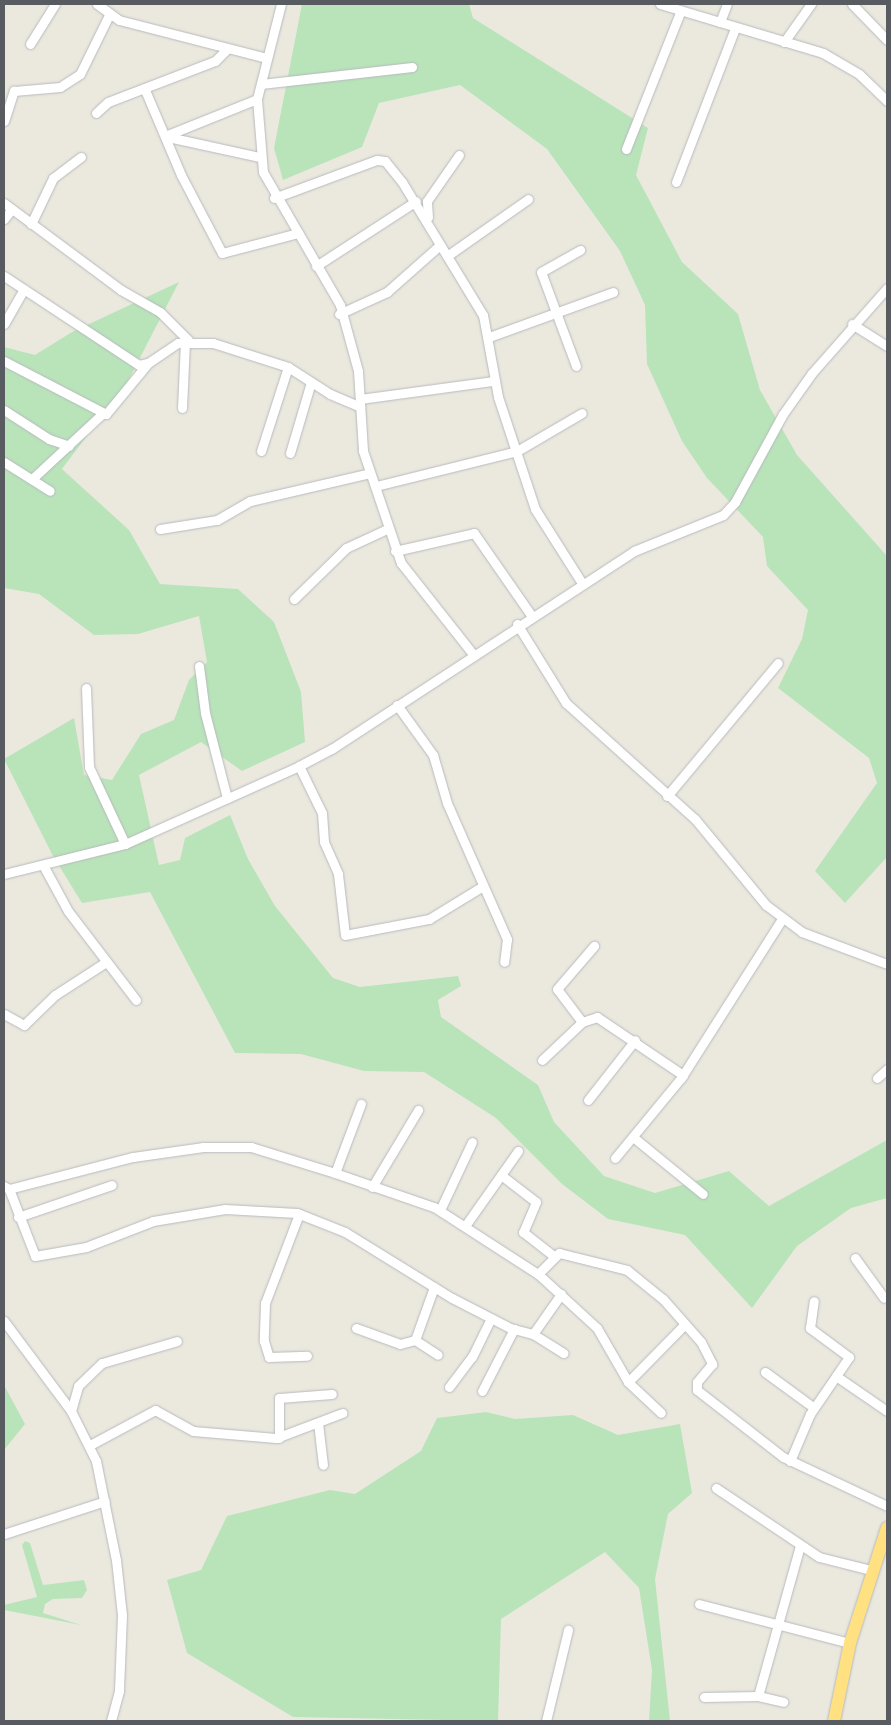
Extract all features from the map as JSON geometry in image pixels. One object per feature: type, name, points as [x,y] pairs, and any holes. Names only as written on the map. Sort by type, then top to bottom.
[{"type":"highway","points":[[834,1721],[850,1643],[871,1570],[887,1528]]},
{"type":"street","points":[[30,44],[55,4]]},
{"type":"street","points":[[97,4],[110,15],[226,49],[267,58]]},
{"type":"street","points":[[660,4],[834,58],[887,100]]},
{"type":"street","points":[[720,22],[726,4]]},
{"type":"street","points":[[784,42],[811,4]]},
{"type":"street","points":[[852,4],[887,40]]},
{"type":"street","points":[[280,5],[257,99],[259,157],[274,198],[298,232],[340,305],[339,314],[354,351],[370,473],[406,575],[472,653]]},
{"type":"street","points":[[626,149],[680,10]]},
{"type":"street","points":[[4,121],[14,91],[60,87],[80,74],[110,15]]},
{"type":"street","points":[[676,182],[735,28]]},
{"type":"street","points":[[96,113],[108,102],[145,90],[215,61],[226,49]]},
{"type":"street","points":[[261,84],[412,68]]},
{"type":"street","points":[[145,90],[165,136],[222,253],[298,232]]},
{"type":"street","points":[[165,136],[257,99]]},
{"type":"street","points":[[165,136],[259,157]]},
{"type":"street","points":[[428,219],[427,200],[459,155]]},
{"type":"street","points":[[31,224],[53,178],[81,157]]},
{"type":"street","points":[[274,198],[377,160],[388,164],[428,219],[446,256],[473,293],[489,336],[494,381],[536,509],[582,582]]},
{"type":"street","points":[[446,256],[528,199]]},
{"type":"street","points":[[316,266],[416,201]]},
{"type":"street","points":[[4,203],[31,224],[160,312],[186,341],[182,408]]},
{"type":"street","points":[[4,220],[11,210]]},
{"type":"street","points":[[339,314],[387,292],[440,245]]},
{"type":"street","points":[[576,366],[541,272],[580,250]]},
{"type":"street","points":[[4,276],[130,360],[148,363]]},
{"type":"street","points":[[4,874],[43,866],[125,844],[299,766],[397,705],[472,653],[582,582],[634,551],[730,509],[790,402],[852,324],[887,288]]},
{"type":"street","points":[[4,324],[24,289]]},
{"type":"street","points":[[489,336],[613,292]]},
{"type":"street","points":[[852,324],[887,346]]},
{"type":"street","points":[[32,479],[103,413],[110,412],[148,363],[186,341],[213,343],[288,367],[311,382],[360,403],[494,381]]},
{"type":"street","points":[[4,361],[103,413]]},
{"type":"street","points":[[261,451],[288,367]]},
{"type":"street","points":[[290,453],[311,382]]},
{"type":"street","points":[[4,410],[49,439],[68,446]]},
{"type":"street","points":[[376,486],[517,451],[582,413]]},
{"type":"street","points":[[4,462],[50,491]]},
{"type":"street","points":[[160,529],[217,520],[250,501],[370,473]]},
{"type":"street","points":[[294,599],[346,548],[389,528]]},
{"type":"street","points":[[396,551],[474,533],[531,615]]},
{"type":"street","points":[[517,624],[566,703],[694,819],[736,865],[748,887],[782,918],[823,943],[887,964]]},
{"type":"street","points":[[667,796],[778,663]]},
{"type":"street","points":[[200,666],[205,713],[227,798]]},
{"type":"street","points":[[86,688],[88,767],[125,844]]},
{"type":"street","points":[[397,705],[433,755],[482,886],[507,939],[504,962]]},
{"type":"street","points":[[299,766],[322,813],[324,842],[338,874],[345,935],[429,919],[482,886]]},
{"type":"street","points":[[43,866],[68,911],[136,1000]]},
{"type":"street","points":[[615,1158],[683,1075],[782,918]]},
{"type":"street","points":[[582,1022],[557,989],[594,946]]},
{"type":"street","points":[[4,1014],[24,1025],[55,995],[106,962]]},
{"type":"street","points":[[542,1060],[582,1022],[605,1019],[683,1075]]},
{"type":"street","points":[[588,1100],[635,1040]]},
{"type":"street","points":[[877,1078],[887,1069]]},
{"type":"street","points":[[335,1173],[361,1104]]},
{"type":"street","points":[[372,1187],[418,1110]]},
{"type":"street","points":[[633,1137],[703,1194]]},
{"type":"street","points":[[440,1210],[472,1142]]},
{"type":"street","points":[[564,1353],[533,1334],[514,1329],[434,1287],[345,1232],[299,1214],[226,1208],[153,1221],[86,1247],[41,1256],[30,1251],[6,1188],[133,1157],[203,1147],[251,1147],[335,1173],[440,1210],[538,1274],[597,1328],[628,1382],[661,1413]]},
{"type":"street","points":[[464,1226],[518,1151]]},
{"type":"street","points":[[501,1175],[536,1202],[523,1232],[552,1255],[568,1253],[628,1270],[685,1324],[701,1342],[712,1364],[695,1388],[790,1461],[887,1506]]},
{"type":"street","points":[[18,1217],[112,1185]]},
{"type":"street","points":[[299,1214],[265,1303],[264,1341],[269,1357],[307,1356]]},
{"type":"street","points":[[538,1274],[552,1255]]},
{"type":"street","points":[[855,1258],[886,1296]]},
{"type":"street","points":[[415,1340],[434,1287]]},
{"type":"street","points":[[533,1334],[561,1294]]},
{"type":"street","points":[[790,1461],[814,1407],[836,1376],[848,1354],[810,1328],[814,1301]]},
{"type":"street","points":[[449,1387],[472,1356],[491,1318]]},
{"type":"street","points":[[4,1321],[71,1410],[90,1444],[105,1501],[116,1560],[123,1649],[111,1721]]},
{"type":"street","points":[[628,1382],[685,1324]]},
{"type":"street","points":[[356,1328],[400,1344],[415,1340],[438,1355]]},
{"type":"street","points":[[482,1391],[514,1329]]},
{"type":"street","points":[[71,1410],[78,1386],[102,1363],[177,1341]]},
{"type":"street","points":[[765,1372],[814,1407]]},
{"type":"street","points":[[836,1376],[887,1411]]},
{"type":"street","points":[[279,1438],[279,1398],[332,1394]]},
{"type":"street","points":[[90,1444],[155,1410],[193,1431],[279,1438],[342,1413]]},
{"type":"street","points":[[318,1423],[323,1465]]},
{"type":"street","points":[[716,1488],[800,1546],[828,1561],[871,1570]]},
{"type":"street","points":[[4,1534],[105,1501]]},
{"type":"street","points":[[758,1696],[800,1546]]},
{"type":"street","points":[[699,1604],[850,1643]]},
{"type":"street","points":[[546,1721],[568,1630]]},
{"type":"street","points":[[704,1697],[758,1696],[783,1702]]},
{"type":"green space","points":[[302,4],[469,4],[473,18],[648,128],[636,175],[682,262],[738,314],[760,390],[797,455],[887,556],[887,857],[845,903],[815,871],[877,783],[869,758],[778,688],[802,639],[808,610],[767,566],[763,537],[707,478],[682,441],[647,364],[645,305],[620,251],[547,149],[460,85],[379,103],[362,147],[283,180],[274,148]]},
{"type":"green space","points":[[179,282],[128,381],[62,469],[129,530],[160,584],[238,589],[274,622],[301,692],[305,742],[242,771],[201,742],[139,775],[159,865],[180,860],[185,838],[230,815],[248,859],[275,906],[333,978],[360,987],[458,976],[461,986],[438,1000],[441,1017],[538,1085],[554,1122],[604,1176],[655,1193],[729,1171],[769,1206],[887,1140],[887,1198],[851,1208],[797,1246],[752,1308],[685,1235],[608,1219],[562,1184],[496,1118],[424,1072],[364,1071],[301,1054],[235,1053],[150,892],[82,903],[53,856],[4,759],[74,718],[84,775],[112,780],[141,734],[174,720],[189,680],[207,662],[199,616],[138,634],[94,635],[39,594],[4,588],[4,347],[35,355],[72,332]]},
{"type":"green space","points":[[4,1385],[25,1424],[4,1450]]},
{"type":"green space","points":[[486,1412],[515,1419],[573,1415],[618,1435],[680,1424],[692,1493],[668,1514],[655,1579],[670,1721],[649,1721],[652,1670],[639,1588],[605,1552],[501,1619],[498,1721],[293,1717],[187,1653],[167,1580],[201,1570],[227,1516],[330,1490],[355,1494],[421,1451],[437,1418]]},
{"type":"green space","points":[[25,1541],[30,1543],[43,1585],[84,1580],[87,1590],[82,1598],[53,1599],[45,1604],[43,1613],[81,1625],[4,1610],[4,1605],[37,1597],[22,1545]]}]
